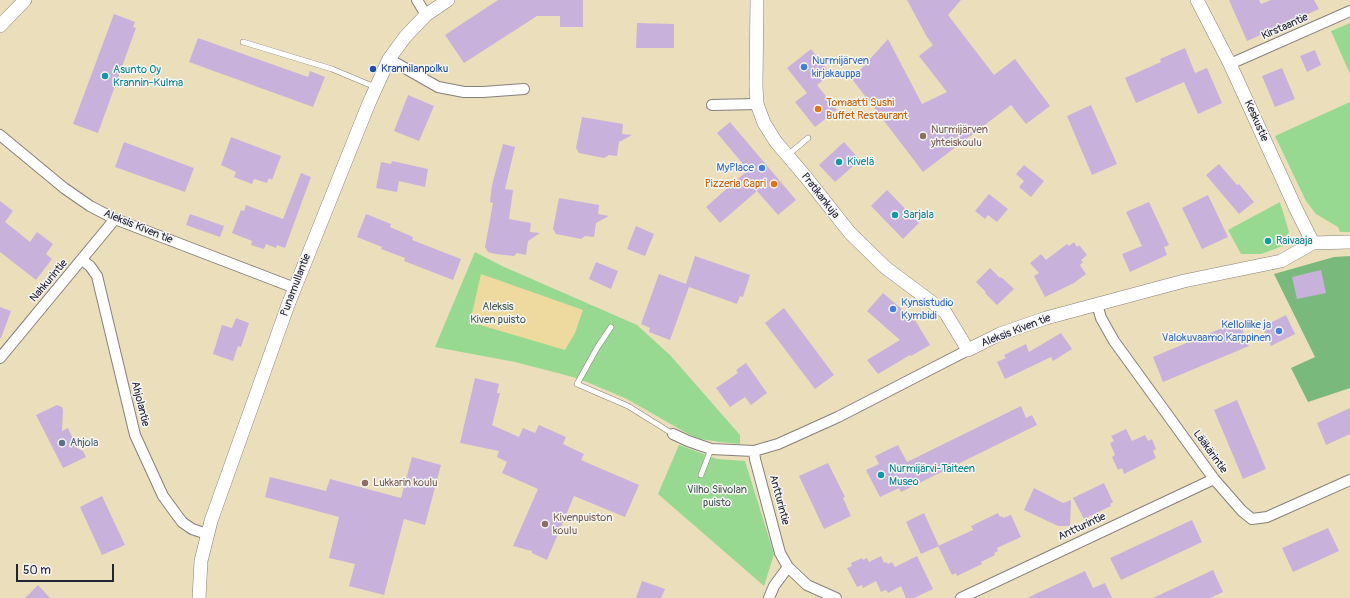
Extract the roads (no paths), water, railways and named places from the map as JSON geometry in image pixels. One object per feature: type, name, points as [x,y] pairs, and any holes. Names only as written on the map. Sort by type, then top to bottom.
[{"type":"street","points":[[0,26],[25,0]]},
{"type":"street","points":[[417,0],[426,14]]},
{"type":"street","name":"Punamullantie","points":[[199,598],[201,562],[207,534],[294,288],[376,87],[389,59],[405,37],[426,14],[448,0]]},
{"type":"street","name":"Pratikankuja","points":[[757,0],[757,104],[764,123],[776,142],[788,155],[850,234],[886,268],[945,312],[968,350]]},
{"type":"street","name":"Keskustie","points":[[1198,0],[1230,64],[1313,243]]},
{"type":"street","name":"Kirstaantie","points":[[1230,64],[1350,11]]},
{"type":"street","points":[[389,59],[438,87],[464,92],[524,89]]},
{"type":"street","points":[[712,105],[757,104]]},
{"type":"street","name":"Aleksis Kiven tie","points":[[0,135],[64,188],[90,206],[115,219],[294,288]]},
{"type":"street","name":"Nahkurintie","points":[[2,354],[115,219]]},
{"type":"street","name":"Aleksis Kiven tie","points":[[673,434],[711,449],[754,451],[778,444],[838,417],[1000,334],[1046,318],[1097,304],[1184,282],[1281,261],[1313,243],[1350,242]]},
{"type":"street","name":"Ahjolantie","points":[[82,260],[90,266],[96,276],[135,435],[164,496],[182,522],[192,529],[207,534]]},
{"type":"street","name":"Lääkärintie","points":[[1097,304],[1101,318],[1114,341],[1214,479],[1242,511],[1252,520],[1267,517],[1350,480]]},
{"type":"street","name":"Antturintie","points":[[754,451],[780,553],[788,567],[807,585],[836,598]]},
{"type":"street","name":"Antturintie","points":[[961,598],[1214,479]]},
{"type":"street","points":[[769,598],[774,586],[788,567]]},
{"type":"lane","points":[[243,42],[332,69],[376,87]]},
{"type":"lane","points":[[788,155],[808,138]]},
{"type":"lane","points":[[611,327],[597,348],[577,384],[628,406],[673,434]]},
{"type":"lane","points":[[700,475],[711,449]]},
{"type":"place","name":"Nurmijärven kirjakauppa","points":[[804,67]]},
{"type":"place","name":"Krannilanpolku","points":[[373,69]]},
{"type":"place","name":"Asunto Oy Krannin-Kulma","points":[[105,76]]},
{"type":"place","name":"Tomaatti Sushi Buffet Restaurant","points":[[818,109]]},
{"type":"place","name":"Nurmijärven yhteiskoulu","points":[[923,136]]},
{"type":"place","name":"Kivelä","points":[[839,162]]},
{"type":"place","name":"MyPlace","points":[[762,168]]},
{"type":"place","name":"Pizzeria Capri","points":[[774,184]]},
{"type":"place","name":"Sarjala","points":[[895,215]]},
{"type":"place","name":"Raivaaja","points":[[1268,241]]},
{"type":"place","name":"Kynsistudio Kymbidi","points":[[893,309]]},
{"type":"place","name":"Kelloliike ja Valokuvaamo Karppinen","points":[[1279,331]]},
{"type":"place","name":"Ahjola","points":[[62,443]]},
{"type":"place","name":"Nurmijärvi-Taiteen Museo","points":[[881,475]]},
{"type":"place","name":"Lukkarin koulu","points":[[365,483]]},
{"type":"place","name":"Kivenpuiston koulu","points":[[545,524]]},
{"type":"park label","name":"Aleksis Kiven puisto","points":[[498,313]]},
{"type":"park label","name":"Vilho Siivolan puisto","points":[[717,496]]}]
